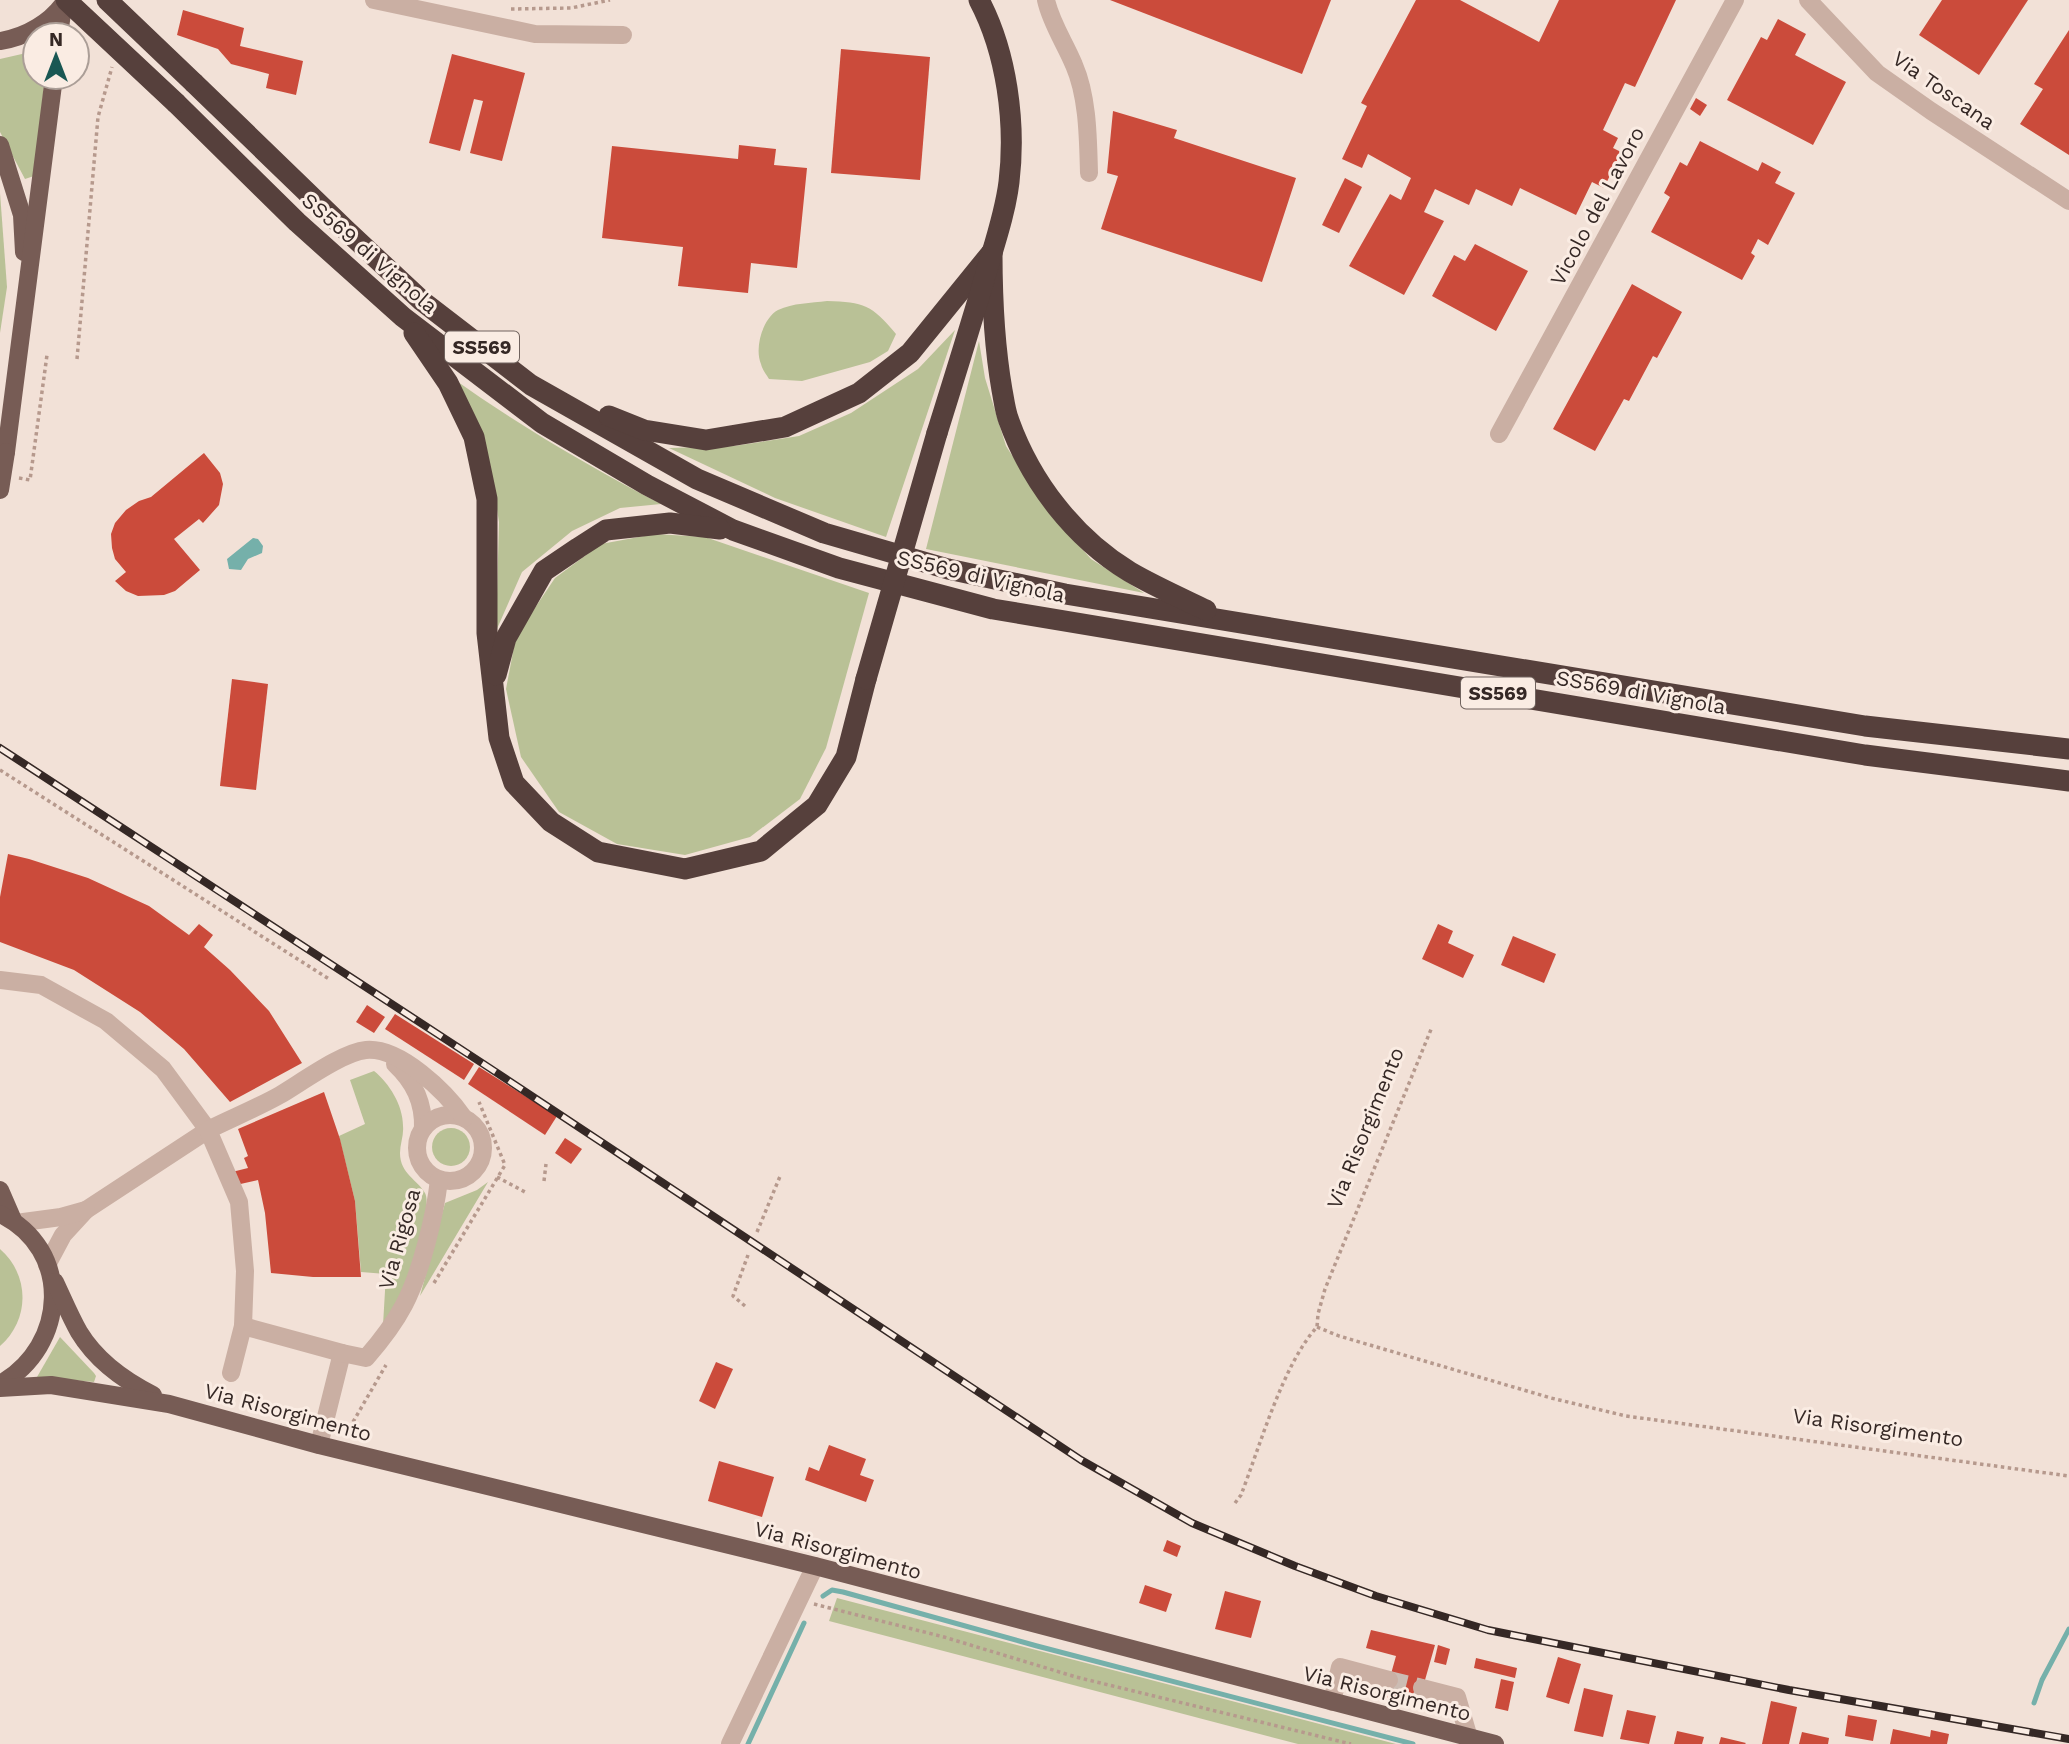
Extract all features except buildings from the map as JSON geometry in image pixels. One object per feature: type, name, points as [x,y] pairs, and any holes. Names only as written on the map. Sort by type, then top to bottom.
[{"type":"highway","name":"SS569 di Vignola","points":[[107,0],[422,301],[531,385],[697,479],[824,533],[948,569],[1065,594],[1865,726],[2069,749]]},
{"type":"highway","points":[[402,317],[448,383],[474,437],[487,499],[487,633],[493,687],[499,738],[514,783],[551,822],[598,852],[685,869],[761,850],[817,805],[846,757],[933,446],[992,252],[1009,183],[1010,110],[1002,64],[979,0]]},
{"type":"highway","name":"SS569 di Vignola","points":[[64,3],[176,103],[297,222],[402,317],[542,423],[647,485],[733,530],[839,568],[993,609],[1865,755],[2069,781]]},
{"type":"highway","points":[[531,385],[644,430],[706,440],[785,427],[859,393],[910,353],[992,252]]},
{"type":"highway","points":[[992,252],[992,304],[997,361],[1008,420],[1032,469],[1059,512],[1088,541],[1129,571],[1233,622]]},
{"type":"highway","points":[[493,687],[506,638],[544,571],[578,548],[606,530],[670,523],[733,530]]},
{"type":"main road","points":[[61,21],[64,3]]},
{"type":"main road","points":[[0,41],[29,32],[48,20],[64,3]]},
{"type":"main road","points":[[5,483],[6,452],[52,91]]},
{"type":"main road","points":[[0,145],[22,215],[27,294]]},
{"type":"main road","points":[[0,1190],[10,1219]]},
{"type":"main road","name":"Via Risorgimento","points":[[10,1219],[28,1234],[41,1251],[79,1333],[97,1355],[138,1387],[169,1404]]},
{"type":"main road","points":[[0,1386],[16,1375],[36,1354],[49,1327],[54,1298],[48,1267]]},
{"type":"main road","name":"Via Risorgimento","points":[[0,1386],[51,1385],[169,1404],[319,1445],[815,1566],[1495,1744]]},
{"type":"street","points":[[374,0],[535,34],[623,35]]},
{"type":"street","points":[[1046,0],[1076,68],[1088,127],[1089,173]]},
{"type":"street","name":"Vicolo del Lavoro","points":[[1499,435],[1735,0]]},
{"type":"street","name":"Via Toscana","points":[[1808,0],[1877,73],[2069,201]]},
{"type":"street","points":[[0,980],[41,985],[106,1021],[163,1069],[208,1130],[239,1202],[245,1271],[243,1326],[231,1373]]},
{"type":"street","name":"Via Rigosa","points":[[48,1267],[63,1235],[86,1210],[208,1130],[277,1097],[349,1054],[368,1050],[382,1052],[413,1066],[452,1100],[464,1118],[479,1131],[484,1151],[476,1170],[459,1181],[439,1180],[430,1175],[418,1158],[416,1148],[423,1129],[424,1114],[417,1092],[409,1079],[382,1052]]},
{"type":"street","points":[[423,1129],[441,1116],[464,1118]]},
{"type":"street","name":"Via Rigosa","points":[[243,1326],[366,1358],[404,1305],[418,1270],[439,1180]]},
{"type":"street","name":"Via Rigosa","points":[[10,1219],[61,1217],[86,1210]]},
{"type":"street","points":[[319,1445],[342,1353]]},
{"type":"street","points":[[730,1744],[815,1566]]},
{"type":"street","points":[[1332,1702],[1340,1667],[1389,1679]]},
{"type":"street","points":[[1422,1688],[1457,1697],[1469,1738]]},
{"type":"path","points":[[510,9],[571,8],[610,0]]},
{"type":"path","points":[[77,359],[98,117]]},
{"type":"path","points":[[5,483],[30,481],[47,355]]},
{"type":"path","points":[[0,770],[329,979]]},
{"type":"path","name":"Via Risorgimento","points":[[1235,1503],[1241,1495],[1285,1382],[1304,1342],[1317,1327],[1325,1289],[1432,1027]]},
{"type":"path","points":[[544,1181],[546,1164]]},
{"type":"path","points":[[758,1232],[781,1174]]},
{"type":"path","points":[[498,1177],[525,1192]]},
{"type":"path","points":[[745,1306],[733,1296],[748,1255]]},
{"type":"path","name":"Via Risorgimento","points":[[1317,1327],[1349,1339],[1602,1412],[2069,1476]]},
{"type":"path","points":[[830,1608],[944,1637],[1076,1677],[1350,1744]]},
{"type":"green space","points":[[21,54],[21,91],[43,91],[34,176],[25,179],[0,132],[0,59]]},
{"type":"green space","points":[[0,193],[7,287],[0,333]]},
{"type":"green space","points":[[827,301],[850,302],[873,311],[896,334],[888,351],[870,362],[802,381],[769,379],[759,357],[759,342],[768,320],[784,308]]},
{"type":"green space","points":[[955,330],[886,537],[775,498],[669,448],[734,446],[799,436],[851,413],[918,369]]},
{"type":"green space","points":[[979,341],[985,378],[1006,446],[1045,507],[1091,559],[1144,593],[926,549]]},
{"type":"green space","points":[[451,377],[554,444],[661,504],[620,508],[572,531],[522,572],[496,631],[499,522],[490,465]]},
{"type":"green space","points":[[655,534],[705,537],[869,593],[826,748],[800,799],[750,837],[685,855],[617,844],[559,812],[521,757],[506,689],[516,636],[555,578],[601,544]]},
{"type":"green space","points":[[374,1071],[390,1088],[398,1103],[403,1126],[401,1160],[406,1171],[422,1188],[427,1201],[410,1272],[383,1325],[386,1274],[361,1272],[355,1201],[339,1136],[365,1124],[350,1080]]},
{"type":"green space","points":[[451,1128],[465,1133],[470,1147],[465,1161],[451,1166],[437,1161],[432,1147],[437,1133]]},
{"type":"green space","points":[[488,1182],[420,1296],[445,1203],[477,1190]]},
{"type":"green space","points":[[0,1249],[17,1271],[22,1298],[17,1324],[0,1346]]},
{"type":"green space","points":[[60,1337],[94,1373],[94,1382],[37,1377]]},
{"type":"green space","points":[[837,1598],[1396,1744],[1298,1744],[829,1621]]},
{"type":"water","points":[[253,538],[258,539],[263,546],[262,553],[248,559],[241,570],[229,569],[227,559]]},
{"type":"waterway","points":[[823,1596],[832,1590],[843,1592],[1037,1646],[1413,1744]]},
{"type":"waterway","points":[[748,1744],[804,1623]]},
{"type":"waterway","points":[[2034,1703],[2042,1680],[2069,1629]]},
{"type":"tunnel","points":[[1389,1680],[1422,1688]]},
{"type":"railway","points":[[0,748],[1081,1460],[1192,1523],[1376,1596],[1488,1630],[1789,1690],[2069,1739]]}]
